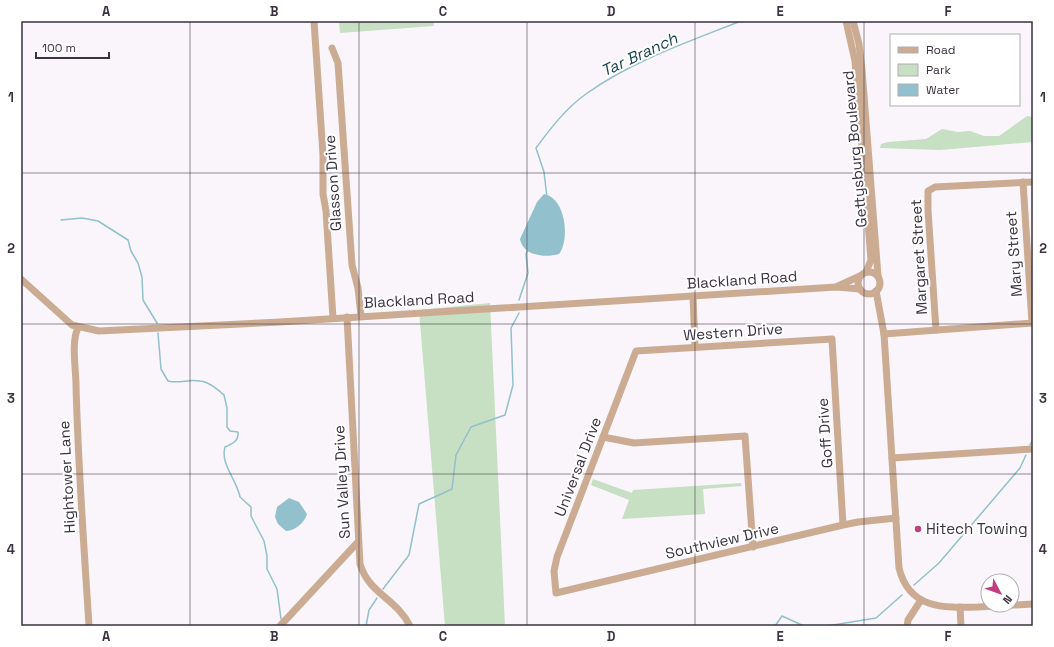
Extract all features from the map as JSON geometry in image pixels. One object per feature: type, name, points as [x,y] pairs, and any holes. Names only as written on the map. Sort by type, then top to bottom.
[{"type":"street","points":[[314,21],[323,155],[323,194],[326,211],[333,318]]},
{"type":"street","name":"Gettysburg Boulevard","points":[[846,21],[859,76]]},
{"type":"street","name":"Gettysburg Boulevard","points":[[853,21],[859,44],[859,76],[871,260],[863,274]]},
{"type":"street","name":"Glasson Drive","points":[[332,48],[338,63],[352,265],[358,288],[361,316]]},
{"type":"street","name":"Gettysburg Boulevard","points":[[862,116],[878,276]]},
{"type":"street","name":"Mary Street","points":[[1023,182],[1032,323]]},
{"type":"street","name":"Margaret Street","points":[[936,330],[928,191],[935,188],[1033,182]]},
{"type":"street","points":[[878,307],[863,291],[858,281],[863,274],[872,272],[878,276],[880,283],[876,291],[884,334],[896,518],[901,574],[907,586],[921,600],[941,607],[1033,604]]},
{"type":"street","name":"Blackland Road","points":[[836,287],[863,274]]},
{"type":"street","name":"Blackland Road","points":[[21,280],[62,318],[78,328],[112,331],[836,287],[863,291]]},
{"type":"street","points":[[863,291],[872,294],[876,291]]},
{"type":"street","points":[[693,296],[695,347]]},
{"type":"street","name":"Sun Valley Drive","points":[[347,317],[357,543],[364,577],[370,585],[392,603],[410,626]]},
{"type":"street","points":[[884,334],[1032,323]]},
{"type":"street","name":"Hightower Lane","points":[[78,328],[76,333],[75,351],[76,416],[89,626]]},
{"type":"street","name":"Western Drive","points":[[636,351],[832,339]]},
{"type":"street","name":"Goff Drive","points":[[832,339],[844,525]]},
{"type":"street","name":"Universal Drive","points":[[556,593],[554,571],[557,557],[636,351]]},
{"type":"street","points":[[603,437],[634,443],[745,436],[753,547]]},
{"type":"street","points":[[892,458],[1033,449]]},
{"type":"street","name":"Southview Drive","points":[[556,593],[844,525],[896,518]]},
{"type":"street","points":[[280,626],[357,543]]},
{"type":"street","points":[[907,626],[908,620],[921,600]]},
{"type":"street","points":[[960,607],[961,626]]},
{"type":"green space","points":[[339,21],[433,21],[434,26],[340,33]]},
{"type":"green space","points":[[1027,116],[1033,117],[1033,142],[940,150],[880,148],[881,144],[888,142],[926,139],[942,129],[958,132],[970,131],[984,136],[999,136]]},
{"type":"green space","points":[[490,303],[505,626],[445,626],[419,310]]},
{"type":"green space","points":[[593,479],[632,493],[633,490],[741,483],[742,486],[703,489],[705,514],[622,519],[629,500],[591,485]]},
{"type":"water","points":[[544,194],[551,197],[557,203],[564,220],[565,230],[562,248],[559,254],[547,256],[535,254],[525,249],[520,239],[537,202]]},
{"type":"water","points":[[289,498],[299,502],[307,514],[299,526],[286,531],[278,524],[275,517],[277,507]]},
{"type":"waterway","name":"Tar Branch","points":[[547,197],[544,172],[536,148],[565,112],[586,94],[604,82],[641,62],[741,21]]},
{"type":"waterway","points":[[61,220],[82,218],[98,221],[128,240],[131,251],[138,263],[142,277],[143,300],[157,323]]},
{"type":"waterway","name":"Tar Branch","points":[[519,300],[528,273],[526,254],[528,249]]},
{"type":"waterway","name":"Tar Branch","points":[[383,589],[409,555],[419,504],[452,489],[456,455],[471,427],[505,415],[513,385],[511,328],[519,313]]},
{"type":"waterway","points":[[158,333],[161,369],[168,381],[203,382],[213,386],[224,395],[227,408],[227,427],[230,431],[238,432],[236,440],[225,447],[225,460],[240,497],[251,507],[251,516],[264,541],[267,556],[267,569],[277,589],[281,619]]},
{"type":"waterway","points":[[1030,445],[1033,439]]},
{"type":"waterway","points":[[914,585],[939,563],[1020,468],[1026,455]]},
{"type":"waterway","points":[[827,626],[876,618],[902,595]]},
{"type":"waterway","name":"Tar Branch","points":[[366,626],[369,610],[377,598]]},
{"type":"waterway","points":[[775,626],[782,616],[804,626]]},
{"type":"place","name":"Hitech Towing","points":[[918,529]]}]
